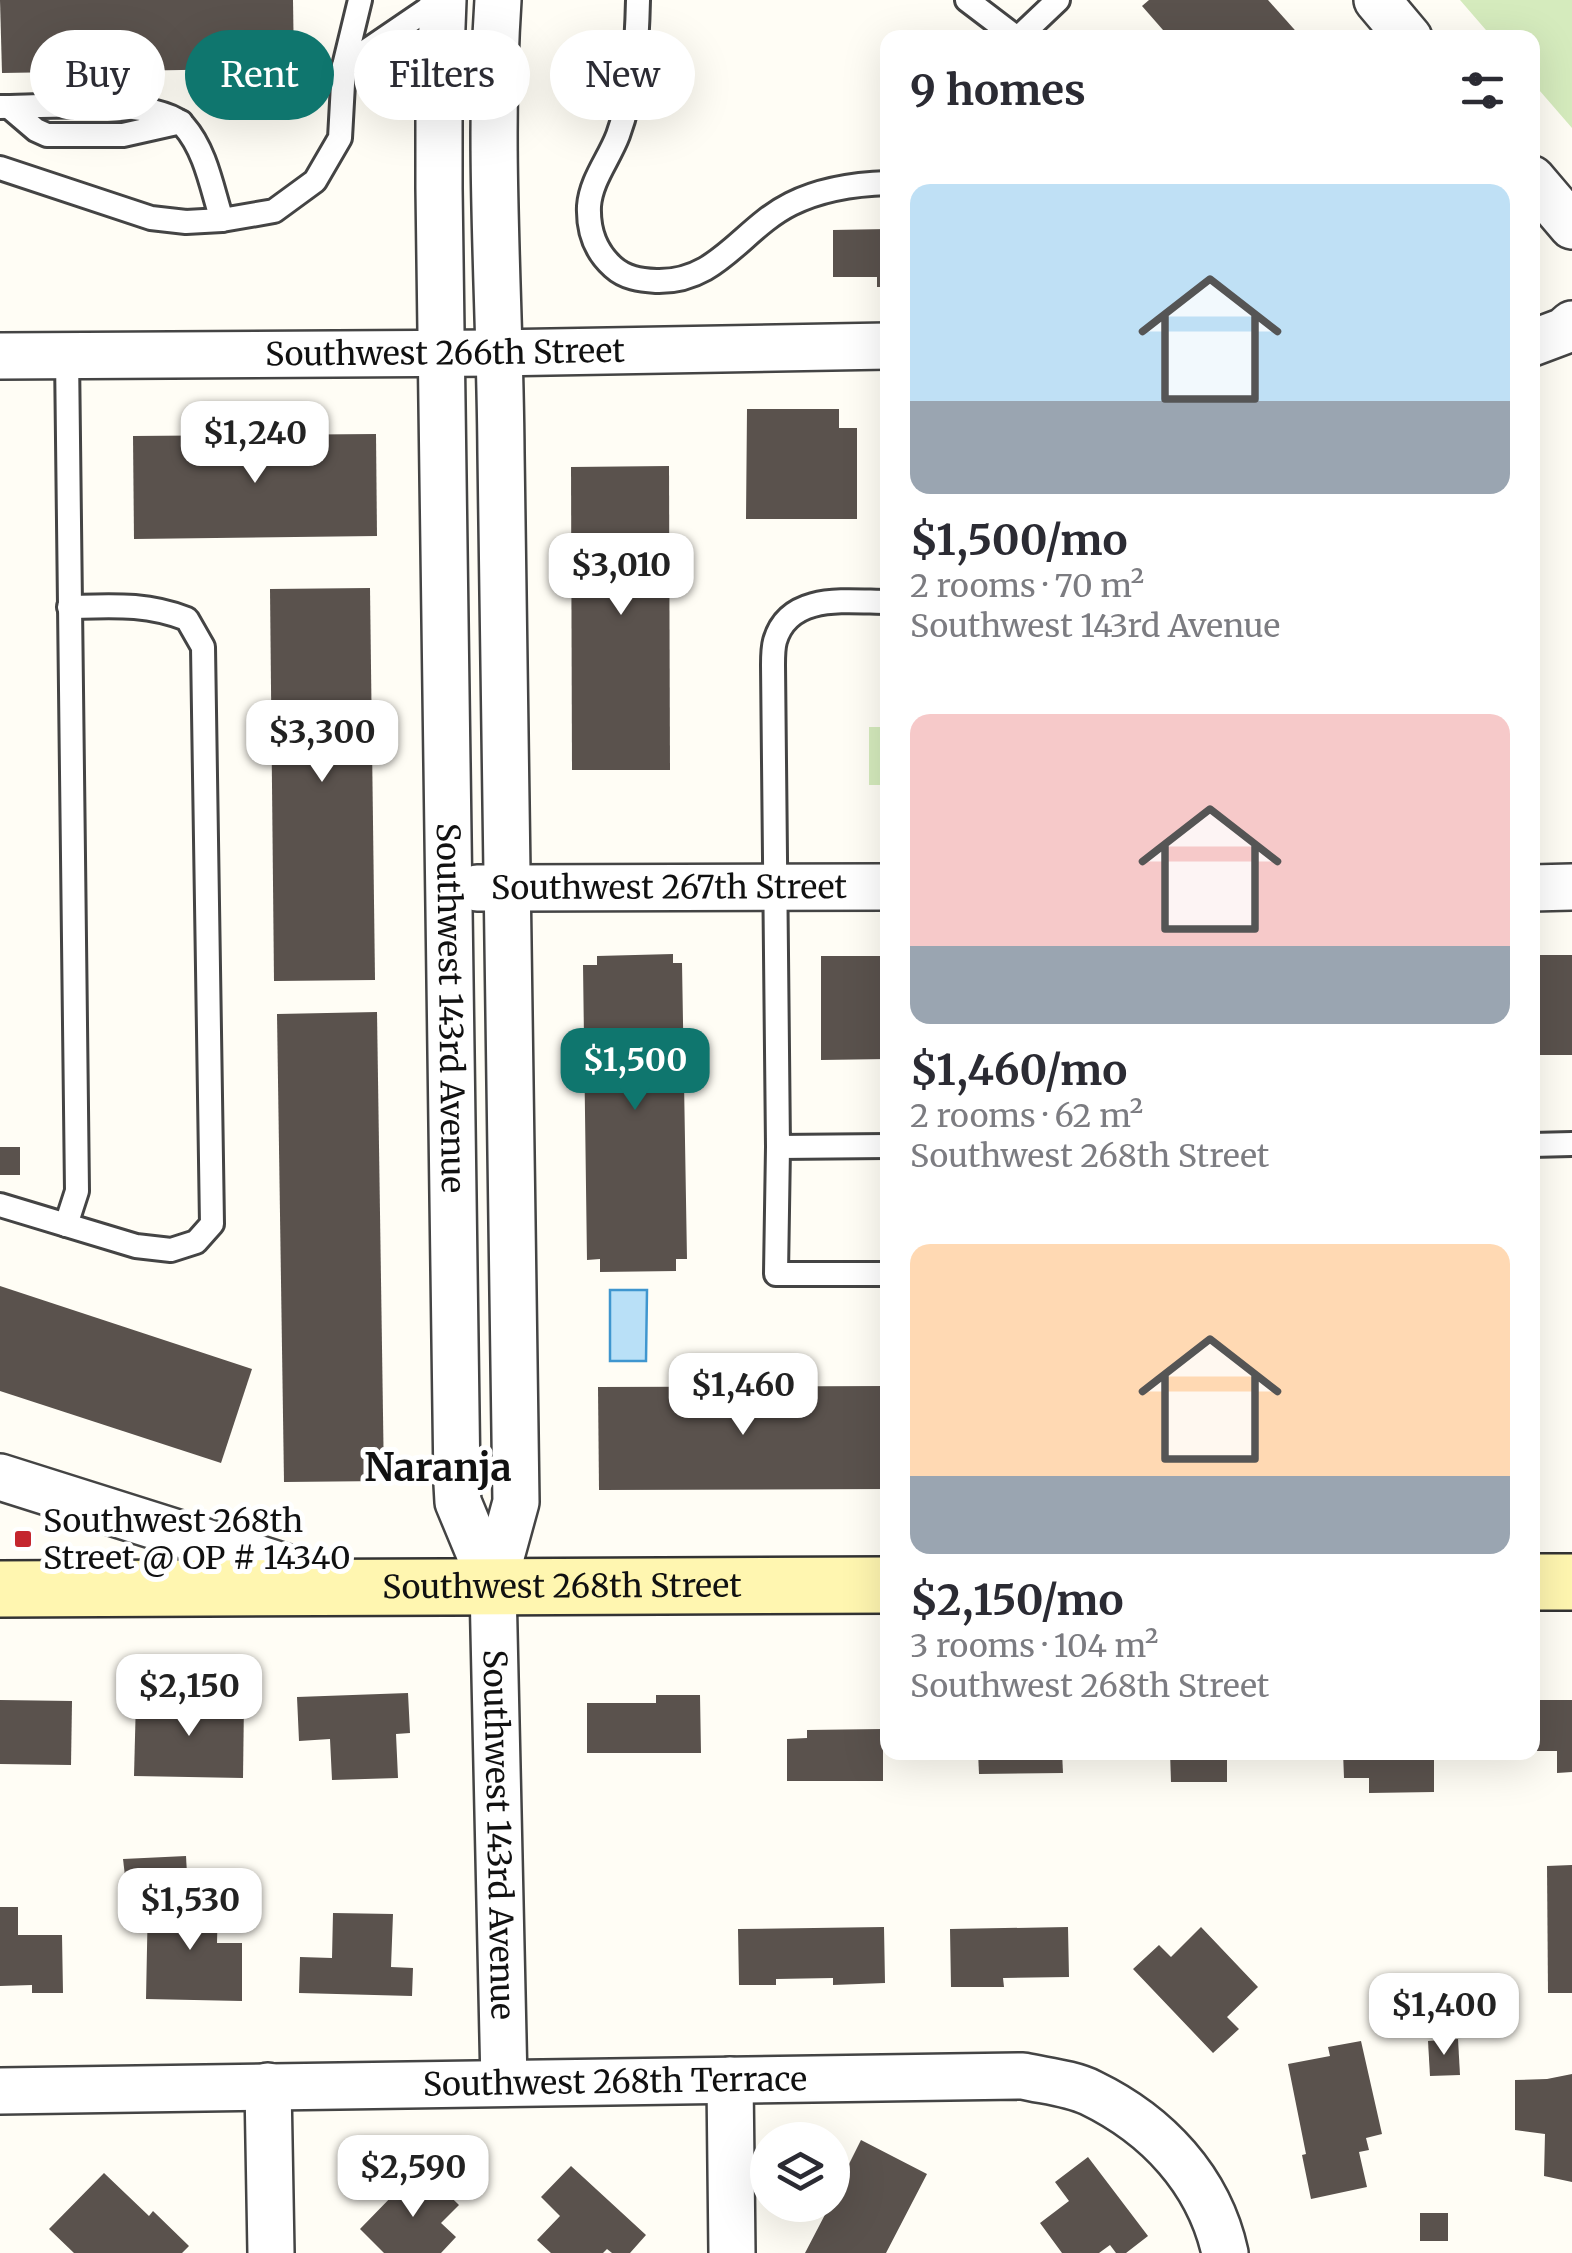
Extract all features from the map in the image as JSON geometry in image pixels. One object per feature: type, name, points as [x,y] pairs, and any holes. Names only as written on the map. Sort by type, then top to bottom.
[{"type":"main road","points":[[1540,1582],[1572,1582]]},
{"type":"main road","name":"Southwest 268th Street","points":[[0,1590],[880,1585]]},
{"type":"street","name":"Southwest 143rd Avenue","points":[[442,0],[438,106],[456,1484],[458,1502],[494,1586]]},
{"type":"street","name":"Southwest 143rd Avenue","points":[[498,0],[494,88],[516,1502],[494,1586],[504,2083]]},
{"type":"street","points":[[1376,0],[1402,30]]},
{"type":"street","points":[[1540,188],[1572,226]]},
{"type":"street","name":"Southwest 266th Street","points":[[0,356],[880,346]]},
{"type":"street","name":"Southwest 267th Street","points":[[450,887],[880,888]]},
{"type":"street","points":[[1540,888],[1572,887]]},
{"type":"street","points":[[0,1477],[348,1587]]},
{"type":"street","name":"Southwest 268th Terrace","points":[[0,2091],[1023,2076],[1088,2091],[1148,2127],[1195,2178],[1220,2230],[1225,2253]]},
{"type":"street","points":[[730,2080],[732,2253]]},
{"type":"street","points":[[268,2086],[272,2253]]},
{"type":"lane","points":[[0,168],[151,218],[186,222],[222,220],[274,211],[316,181],[340,138],[344,66],[360,0]]},
{"type":"lane","points":[[344,66],[442,0]]},
{"type":"lane","points":[[638,0],[630,98],[616,139],[596,178],[590,204],[590,232],[600,256],[619,273],[640,280],[674,282],[708,269],[764,220],[793,202],[857,184],[880,184]]},
{"type":"lane","points":[[967,0],[1006,30]]},
{"type":"lane","points":[[1026,30],[1058,0]]},
{"type":"lane","points":[[5,107],[134,107],[162,112],[182,122],[203,158],[222,220]]},
{"type":"lane","points":[[66,1225],[77,1190],[67,355]]},
{"type":"lane","points":[[880,602],[826,602],[801,607],[784,622],[775,642],[773,665],[776,1274],[880,1274]]},
{"type":"lane","points":[[0,1206],[136,1246],[170,1250],[196,1242],[212,1224],[202,647],[187,618],[162,609],[119,605],[69,607]]},
{"type":"lane","points":[[1540,1144],[1572,1144]]},
{"type":"lane","points":[[778,1147],[880,1146]]},
{"type":"green space","points":[[1460,0],[1572,0],[1572,128],[1540,91],[1540,30],[1486,30]]},
{"type":"green space","points":[[869,727],[880,727],[880,785],[869,785]]},
{"type":"water","points":[[610,1290],[647,1290],[646,1361],[610,1361]]},
{"type":"building","points":[[0,0],[293,0],[293,30],[185,30],[185,70],[165,70],[165,30],[30,30],[30,73],[2,73]]},
{"type":"building","points":[[1149,0],[1268,0],[1295,30],[1163,30],[1142,6]]},
{"type":"building","points":[[880,229],[880,287],[877,277],[833,277],[833,230]]},
{"type":"building","points":[[747,409],[839,409],[839,428],[857,428],[857,519],[746,519]]},
{"type":"building","points":[[376,434],[377,536],[134,539],[133,436]]},
{"type":"building","points":[[669,466],[670,770],[572,770],[571,467]]},
{"type":"building","points":[[370,588],[375,980],[274,981],[270,589]]},
{"type":"building","points":[[673,954],[673,963],[682,963],[687,1259],[676,1259],[676,1271],[600,1272],[600,1259],[587,1260],[583,965],[597,965],[597,956]]},
{"type":"building","points":[[1540,955],[1572,955],[1572,1055],[1540,1055]]},
{"type":"building","points":[[821,956],[880,956],[880,1059],[821,1060]]},
{"type":"building","points":[[377,1012],[384,1481],[284,1482],[277,1014]]},
{"type":"building","points":[[0,1147],[20,1147],[20,1175],[0,1175]]},
{"type":"building","points":[[0,1286],[252,1369],[221,1463],[0,1391]]},
{"type":"building","points":[[880,1386],[880,1489],[599,1490],[598,1387]]},
{"type":"building","points":[[408,1693],[410,1733],[396,1734],[398,1778],[332,1780],[330,1739],[299,1741],[297,1697]]},
{"type":"building","points":[[656,1695],[700,1695],[701,1753],[587,1753],[587,1703],[656,1703]]},
{"type":"building","points":[[136,1699],[244,1701],[243,1778],[134,1776]]},
{"type":"building","points":[[0,1700],[72,1701],[71,1765],[0,1764]]},
{"type":"building","points":[[1540,1700],[1572,1700],[1572,1772],[1557,1773],[1557,1751],[1540,1751]]},
{"type":"building","points":[[880,1729],[883,1781],[787,1781],[787,1739],[807,1738],[807,1730]]},
{"type":"building","points":[[978,1760],[1062,1760],[1063,1773],[979,1774]]},
{"type":"building","points":[[1170,1760],[1227,1760],[1227,1782],[1171,1782]]},
{"type":"building","points":[[1343,1760],[1434,1760],[1434,1792],[1369,1793],[1369,1778],[1344,1778]]},
{"type":"building","points":[[186,1856],[187,1874],[125,1876],[123,1859]]},
{"type":"building","points":[[1572,1865],[1572,1993],[1548,1993],[1547,1866]]},
{"type":"building","points":[[148,1898],[218,1900],[217,1943],[242,1943],[242,2001],[146,1999]]},
{"type":"building","points":[[0,1907],[18,1907],[18,1935],[62,1935],[63,1993],[32,1993],[32,1985],[0,1986]]},
{"type":"building","points":[[333,1913],[393,1914],[391,1967],[413,1968],[412,1996],[299,1993],[300,1957],[332,1958]]},
{"type":"building","points":[[884,1927],[885,1983],[833,1985],[833,1978],[776,1979],[776,1985],[739,1985],[738,1929]]},
{"type":"building","points":[[1068,1927],[1069,1977],[1003,1978],[1004,1987],[951,1987],[950,1929]]},
{"type":"building","points":[[1201,1927],[1258,1987],[1227,2017],[1239,2029],[1213,2053],[1133,1969],[1159,1945],[1171,1957]]},
{"type":"building","points":[[1458,2039],[1460,2075],[1430,2076],[1428,2041]]},
{"type":"building","points":[[1361,2041],[1382,2134],[1366,2138],[1369,2150],[1359,2152],[1367,2187],[1311,2199],[1288,2064],[1330,2056],[1328,2047]]},
{"type":"building","points":[[1572,2074],[1572,2182],[1544,2176],[1545,2134],[1515,2130],[1515,2080]]},
{"type":"building","points":[[861,2140],[927,2174],[886,2253],[805,2253],[821,2222],[850,2222],[850,2162]]},
{"type":"building","points":[[1088,2157],[1148,2236],[1126,2253],[1116,2253],[1110,2245],[1099,2253],[1062,2253],[1040,2223],[1069,2201],[1055,2182]]},
{"type":"building","points":[[571,2166],[646,2235],[630,2253],[612,2253],[607,2249],[603,2253],[551,2253],[537,2240],[560,2216],[541,2197]]},
{"type":"building","points":[[423,2170],[459,2205],[441,2223],[456,2237],[441,2253],[384,2253],[360,2229]]},
{"type":"building","points":[[104,2173],[149,2216],[153,2211],[189,2246],[182,2253],[74,2253],[49,2229]]},
{"type":"building","points":[[1420,2213],[1448,2213],[1448,2241],[1420,2241]]},
{"type":"place","name":"Southwest 268th Street @ OP # 14340","points":[[23,1539]]},
{"type":"district","name":"Naranja","points":[[438,1467]]}]
